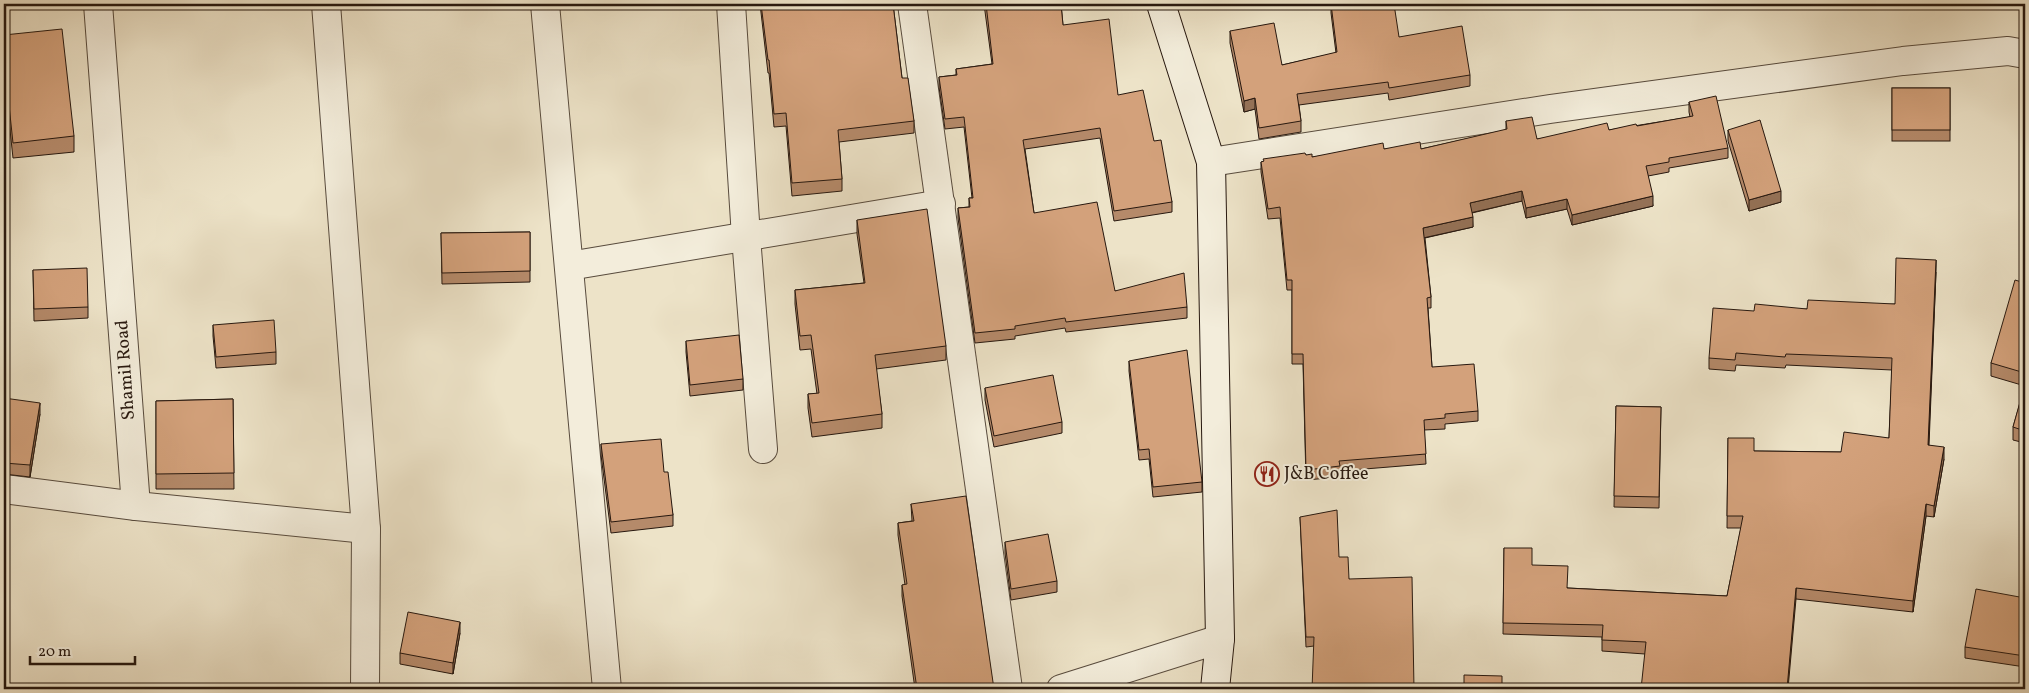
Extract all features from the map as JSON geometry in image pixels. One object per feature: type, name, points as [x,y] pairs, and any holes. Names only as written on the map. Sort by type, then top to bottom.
[{"type":"street","name":"Shamil Road","points":[[98,4],[136,506]]},
{"type":"street","points":[[326,4],[366,529],[364,689]]},
{"type":"street","points":[[545,4],[607,689]]},
{"type":"street","points":[[731,4],[746,237],[763,448]]},
{"type":"street","points":[[912,4],[1008,689]]},
{"type":"street","points":[[1162,4],[1211,162],[1220,639],[1215,689]]},
{"type":"street","points":[[1211,162],[1550,109],[1903,61],[2008,51],[2025,54]]},
{"type":"street","points":[[570,266],[941,204]]},
{"type":"street","points":[[4,489],[136,506],[366,529]]},
{"type":"street","points":[[1061,689],[1220,639]]},
{"type":"building","points":[[761,4],[893,4],[902,78],[908,78],[914,121],[838,130],[842,179],[792,183],[786,113],[774,114]]},
{"type":"building","points":[[986,4],[1061,4],[1063,25],[1109,19],[1118,95],[1143,90],[1154,141],[1161,140],[1172,202],[1114,211],[1100,128],[1023,140],[1034,213],[1097,202],[1115,291],[1184,273],[1187,307],[1066,322],[1065,318],[1015,326],[1015,329],[975,333],[958,208],[970,207],[969,198],[973,198],[964,117],[945,119],[939,77],[957,75],[956,69],[993,64]]},
{"type":"building","points":[[1331,4],[1394,4],[1399,37],[1462,26],[1470,75],[1389,88],[1388,82],[1297,94],[1301,121],[1259,128],[1255,98],[1244,101],[1230,31],[1274,23],[1282,65],[1337,52]]},
{"type":"building","points":[[62,29],[74,136],[13,143],[4,58],[4,35]]},
{"type":"building","points":[[1892,88],[1950,88],[1950,130],[1892,130]]},
{"type":"building","points":[[1716,96],[1728,148],[1669,158],[1669,162],[1646,166],[1653,196],[1572,215],[1567,199],[1526,208],[1522,191],[1470,203],[1473,217],[1423,228],[1431,297],[1427,298],[1432,367],[1474,364],[1478,411],[1445,414],[1445,418],[1424,420],[1426,454],[1339,461],[1340,466],[1306,470],[1303,354],[1292,354],[1292,280],[1287,280],[1280,207],[1268,209],[1261,162],[1264,161],[1263,159],[1305,153],[1306,155],[1312,154],[1312,157],[1383,143],[1384,149],[1420,142],[1421,149],[1507,129],[1506,121],[1532,117],[1537,139],[1607,123],[1609,130],[1693,116],[1689,102]]},
{"type":"building","points":[[1760,120],[1781,191],[1749,200],[1728,130]]},
{"type":"building","points":[[927,209],[946,346],[875,355],[882,414],[812,423],[808,394],[819,393],[811,335],[800,336],[795,290],[865,283],[857,220]]},
{"type":"building","points":[[530,232],[530,271],[442,273],[441,233]]},
{"type":"building","points":[[1896,258],[1936,260],[1928,445],[1944,447],[1934,506],[1926,504],[1913,601],[1796,588],[1787,689],[1641,689],[1646,642],[1602,640],[1603,625],[1503,623],[1504,548],[1532,548],[1532,565],[1568,566],[1567,588],[1727,596],[1743,516],[1727,516],[1728,438],[1754,438],[1754,451],[1841,452],[1844,432],[1889,438],[1892,358],[1786,354],[1785,357],[1736,353],[1735,360],[1709,358],[1713,308],[1754,311],[1755,304],[1807,309],[1808,300],[1895,304]]},
{"type":"building","points":[[87,268],[88,307],[34,309],[33,270]]},
{"type":"building","points":[[2015,280],[2025,283],[2025,373],[1991,363]]},
{"type":"building","points":[[274,320],[276,352],[216,357],[213,325]]},
{"type":"building","points":[[739,335],[743,379],[690,385],[686,341]]},
{"type":"building","points":[[1187,350],[1202,482],[1153,487],[1149,449],[1139,450],[1129,361]]},
{"type":"building","points":[[1053,375],[1062,422],[994,436],[985,388]]},
{"type":"building","points":[[2025,384],[2025,431],[2013,427]]},
{"type":"building","points":[[4,398],[40,403],[30,465],[4,463]]},
{"type":"building","points":[[233,399],[234,473],[156,474],[156,401]]},
{"type":"building","points":[[1616,406],[1661,407],[1659,497],[1614,496]]},
{"type":"building","points":[[661,439],[664,472],[668,472],[673,515],[611,522],[601,444]]},
{"type":"building","points":[[966,496],[994,689],[917,689],[902,585],[907,584],[898,523],[914,521],[911,504]]},
{"type":"building","points":[[1337,510],[1339,557],[1348,557],[1349,579],[1412,577],[1414,689],[1312,689],[1314,637],[1306,637],[1300,517]]},
{"type":"building","points":[[1048,534],[1057,581],[1011,589],[1005,542]]},
{"type":"building","points":[[1976,589],[2025,598],[2025,656],[1965,647]]},
{"type":"building","points":[[408,612],[460,622],[453,663],[400,653]]},
{"type":"building","points":[[1464,675],[1502,676],[1502,689],[1464,689]]},
{"type":"place","name":"J&B Coffee","points":[[1267,474]]}]
